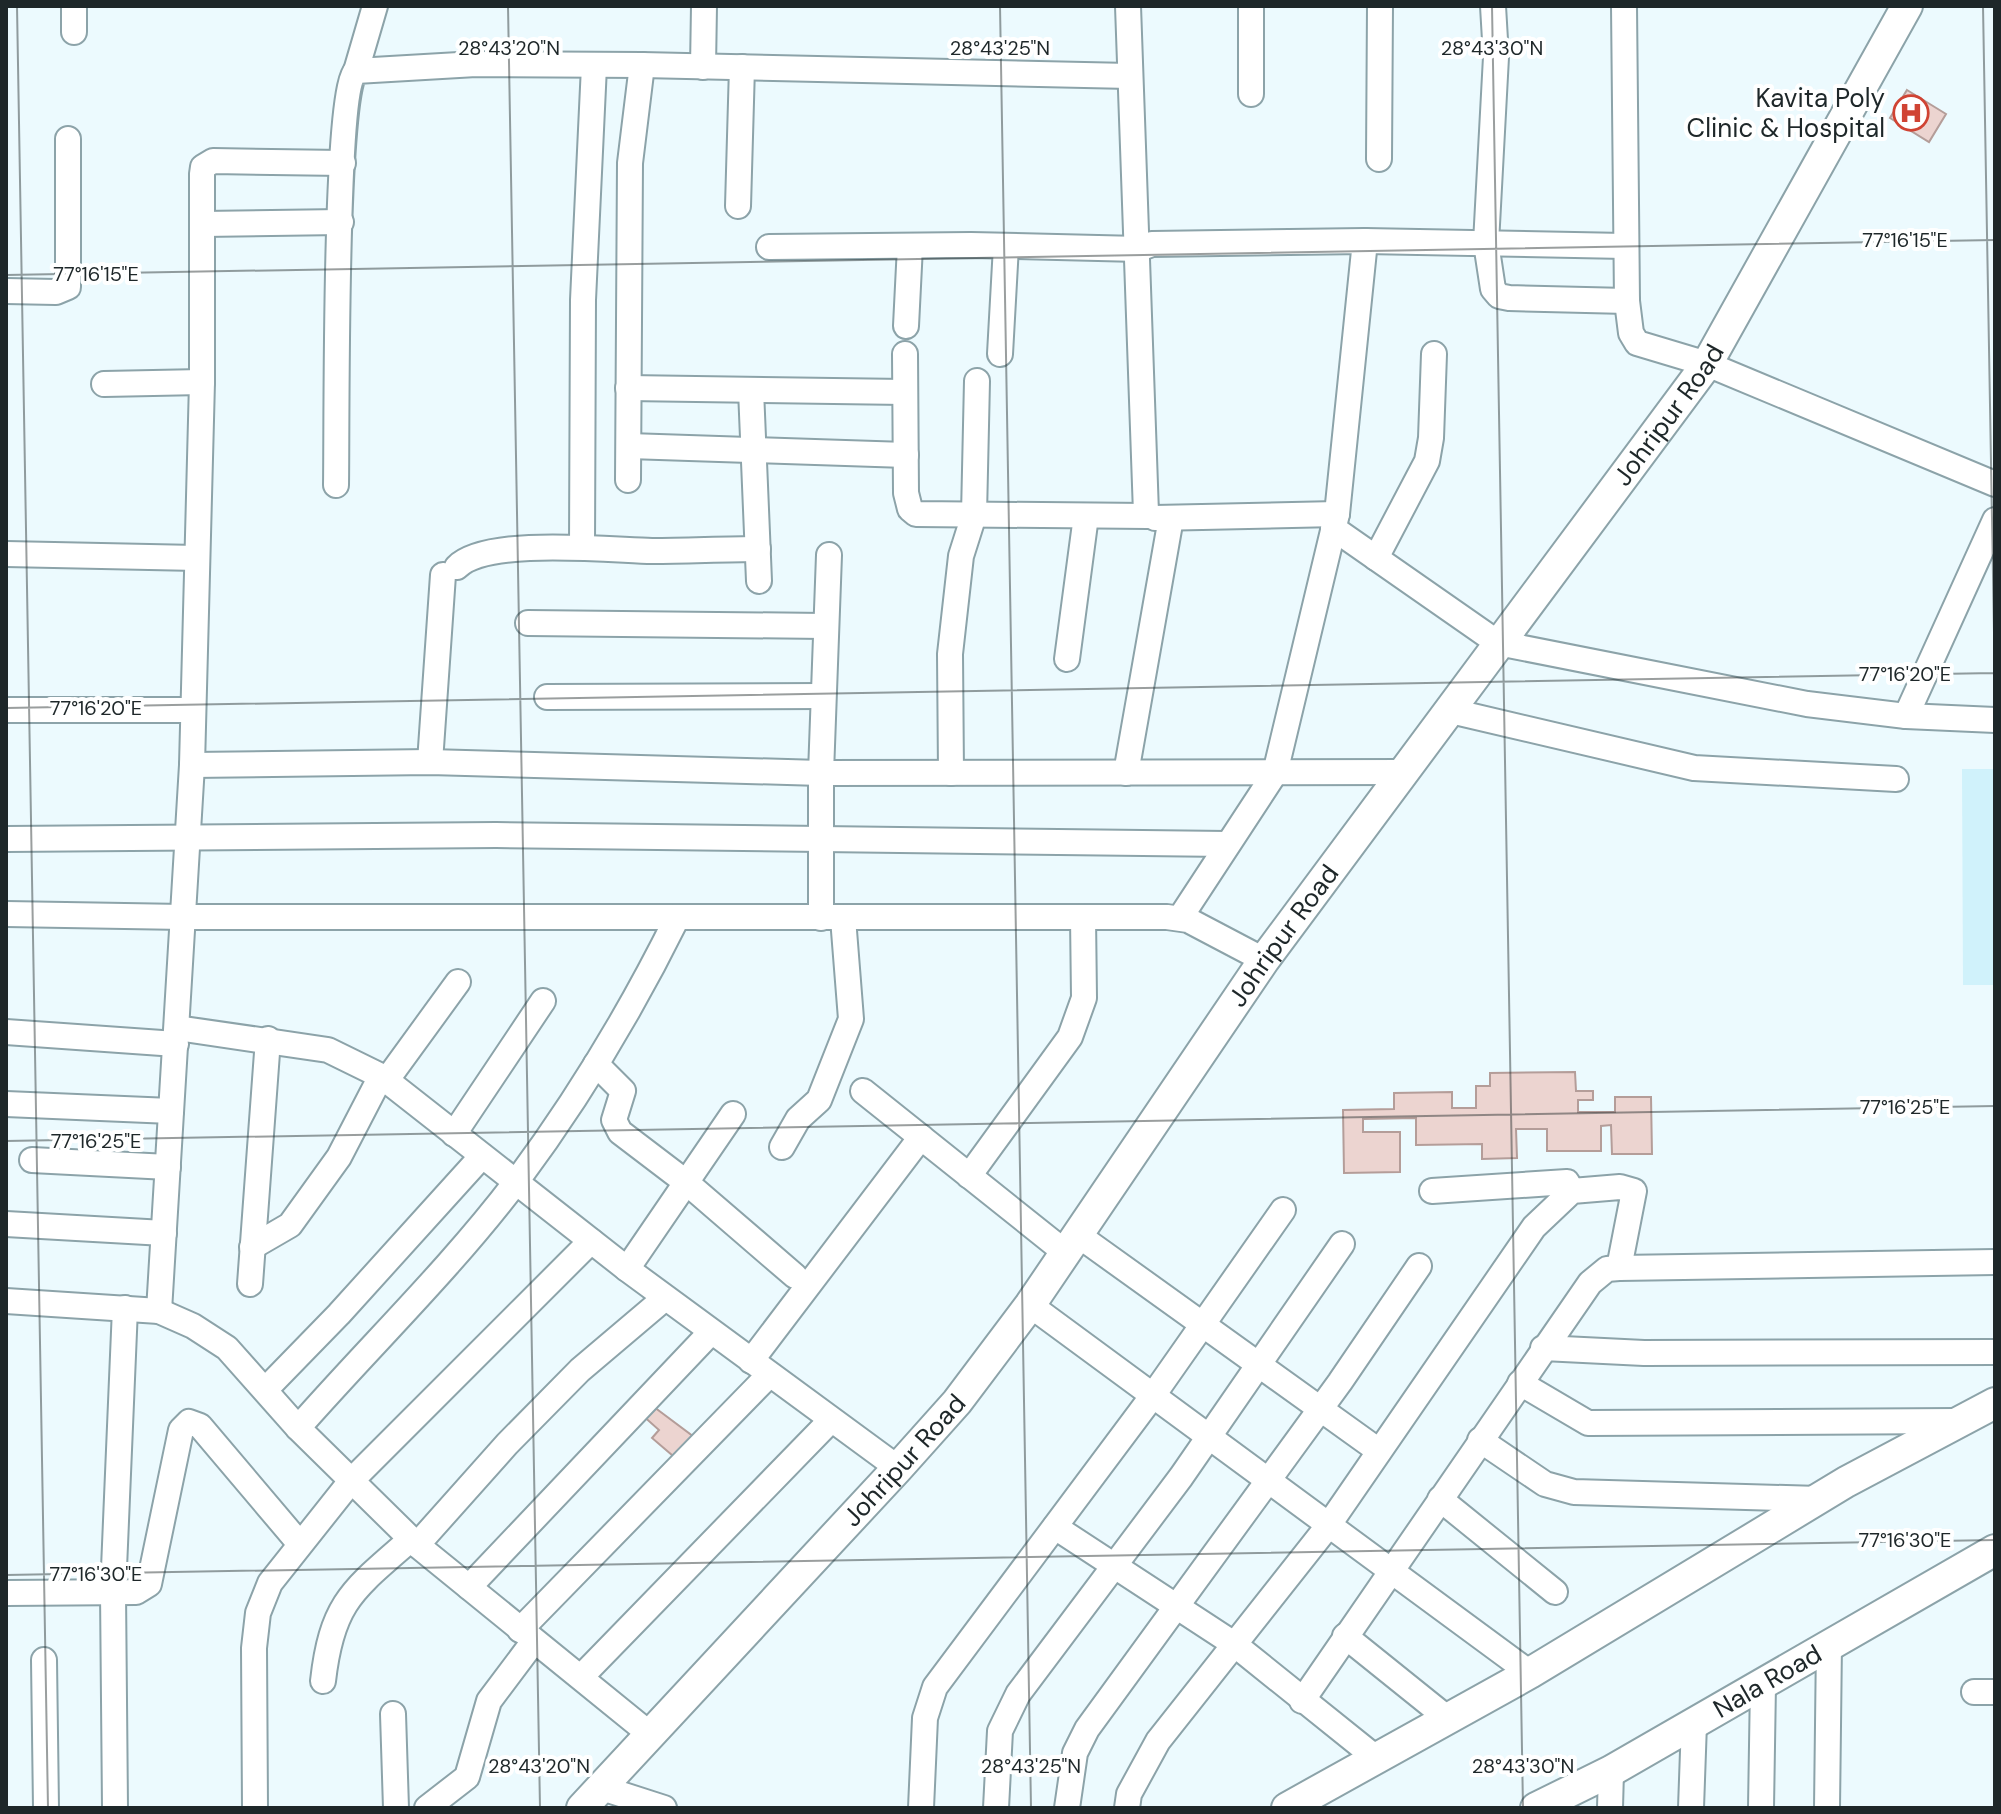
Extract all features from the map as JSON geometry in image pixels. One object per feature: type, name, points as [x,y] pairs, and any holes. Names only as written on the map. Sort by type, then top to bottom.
[{"type":"street","points":[[74,6],[74,32]]},
{"type":"street","points":[[336,485],[341,222],[348,84],[356,71],[375,6]]},
{"type":"street","points":[[703,67],[704,6]]},
{"type":"street","points":[[1128,6],[1139,249],[1145,508],[1160,517]]},
{"type":"street","points":[[1251,6],[1251,94]]},
{"type":"street","points":[[1379,159],[1380,6]]},
{"type":"street","points":[[1493,6],[1496,57],[1486,243],[1491,281],[1499,296],[1627,301]]},
{"type":"street","points":[[1624,6],[1627,301],[1631,333],[1637,343],[1707,364],[1995,484]]},
{"type":"street","name":"Johripur Road","points":[[592,1798],[957,1402],[1030,1305],[1264,960],[1707,364],[1907,6]]},
{"type":"street","points":[[356,71],[476,64],[642,65],[1130,76]]},
{"type":"street","points":[[628,480],[630,163],[642,65]]},
{"type":"street","points":[[582,547],[583,300],[594,66]]},
{"type":"street","points":[[738,206],[742,67]]},
{"type":"street","points":[[6,291],[56,292],[68,287],[68,139]]},
{"type":"street","points":[[159,1311],[192,765],[202,382],[202,174],[207,163],[343,163]]},
{"type":"street","points":[[203,224],[341,222]]},
{"type":"street","points":[[1180,918],[1275,773],[1335,521],[1365,241]]},
{"type":"street","points":[[769,247],[1139,249],[1152,244],[1365,241],[1625,246]]},
{"type":"street","points":[[906,326],[910,246]]},
{"type":"street","points":[[1000,354],[1006,246]]},
{"type":"street","points":[[905,354],[910,509],[923,515],[1335,521],[1376,558],[1498,643],[1807,704],[1906,716],[1995,720]]},
{"type":"street","points":[[1376,558],[1427,461],[1431,438],[1434,354]]},
{"type":"street","points":[[951,773],[952,625],[961,556],[974,515],[977,381]]},
{"type":"street","points":[[104,384],[202,382]]},
{"type":"street","points":[[628,388],[905,392]]},
{"type":"street","points":[[751,390],[759,581]]},
{"type":"street","points":[[629,446],[906,455]]},
{"type":"street","points":[[1067,659],[1086,516]]},
{"type":"street","points":[[1126,773],[1160,517]]},
{"type":"street","points":[[1906,716],[1995,520]]},
{"type":"street","points":[[430,762],[450,571],[465,559],[487,552],[582,547],[652,551],[758,549]]},
{"type":"street","points":[[6,554],[197,558]]},
{"type":"street","points":[[782,1147],[798,1119],[819,1100],[851,1019],[821,840],[829,555]]},
{"type":"street","points":[[528,623],[825,626]]},
{"type":"street","points":[[547,697],[823,696]]},
{"type":"street","points":[[6,710],[193,710]]},
{"type":"street","points":[[1451,711],[1694,768],[1896,779]]},
{"type":"street","points":[[192,765],[430,762],[821,773],[1406,772]]},
{"type":"street","points":[[6,839],[496,835],[1227,844]]},
{"type":"street","points":[[6,914],[1180,918],[1264,960]]},
{"type":"street","points":[[969,1176],[1070,1037],[1084,998],[1083,917]]},
{"type":"street","points":[[298,1428],[383,1338],[515,1183],[635,1004],[677,918]]},
{"type":"street","points":[[252,1247],[290,1225],[339,1157],[384,1078],[458,982]]},
{"type":"street","points":[[454,1134],[543,1001]]},
{"type":"street","points":[[6,1032],[268,1039],[328,1050],[384,1078],[665,1298],[898,1468]]},
{"type":"street","points":[[250,1284],[268,1039]]},
{"type":"street","points":[[596,1064],[623,1091],[614,1120],[620,1132],[687,1183],[795,1276]]},
{"type":"street","points":[[863,1091],[969,1176],[1202,1325],[1379,1451]]},
{"type":"street","points":[[6,1104],[171,1111]]},
{"type":"street","points":[[627,1269],[733,1114]]},
{"type":"street","points":[[427,1808],[467,1777],[489,1701],[527,1636],[760,1368],[921,1137]]},
{"type":"street","points":[[266,1389],[339,1314],[482,1156]]},
{"type":"street","points":[[32,1160],[168,1167]]},
{"type":"street","points":[[1432,1191],[1567,1182],[1572,1191]]},
{"type":"street","points":[[1127,1808],[1129,1794],[1150,1752],[1328,1526],[1534,1227],[1572,1191],[1620,1187],[1634,1191],[1619,1268]]},
{"type":"street","points":[[921,1808],[928,1702],[1154,1394],[1283,1210]]},
{"type":"street","points":[[6,1224],[164,1233]]},
{"type":"street","points":[[255,1808],[254,1648],[258,1613],[270,1583],[351,1481],[591,1241]]},
{"type":"street","points":[[996,1808],[997,1753],[1008,1711],[1209,1437],[1342,1244]]},
{"type":"street","points":[[1302,1701],[1543,1348],[1590,1283],[1607,1269],[1995,1262]]},
{"type":"street","points":[[1067,1808],[1075,1753],[1087,1729],[1320,1409],[1419,1266]]},
{"type":"street","points":[[323,1681],[333,1623],[344,1602],[414,1542],[548,1402],[665,1298]]},
{"type":"street","points":[[6,1301],[159,1311],[193,1326],[227,1348],[298,1428],[414,1542],[651,1735]]},
{"type":"street","points":[[1030,1305],[1530,1673]]},
{"type":"street","points":[[115,1808],[113,1592],[125,1308]]},
{"type":"street","points":[[469,1587],[711,1332]]},
{"type":"street","points":[[1543,1348],[1644,1353],[1995,1352]]},
{"type":"street","points":[[1520,1383],[1588,1423],[1960,1421]]},
{"type":"street","points":[[1287,1808],[1530,1673],[1819,1499],[1995,1403]]},
{"type":"street","points":[[581,1677],[831,1420]]},
{"type":"street","points":[[6,1593],[143,1590],[153,1576],[181,1430],[189,1422],[200,1426],[299,1543]]},
{"type":"street","points":[[1480,1440],[1545,1484],[1574,1492],[1819,1499]]},
{"type":"street","points":[[1440,1499],[1555,1592]]},
{"type":"street","points":[[1055,1527],[1234,1644],[1376,1758]]},
{"type":"street","name":"Nala Road","points":[[1536,1808],[1611,1771],[1995,1550]]},
{"type":"street","points":[[1345,1636],[1447,1718]]},
{"type":"street","points":[[1827,1808],[1829,1643]]},
{"type":"street","points":[[44,1660],[46,1808]]},
{"type":"street","points":[[1761,1808],[1763,1684]]},
{"type":"street","points":[[393,1714],[396,1808]]},
{"type":"street","points":[[1691,1808],[1694,1723]]},
{"type":"street","points":[[1610,1808],[1611,1771]]},
{"type":"street","points":[[592,1798],[664,1808]]},
{"type":"shaded area","points":[[1962,769],[1995,769],[1995,985],[1963,985]]},
{"type":"building","points":[[1907,90],[1946,114],[1929,142],[1890,118]]},
{"type":"building","points":[[1575,1072],[1576,1091],[1593,1091],[1593,1100],[1578,1100],[1578,1112],[1615,1112],[1615,1097],[1651,1097],[1652,1154],[1612,1154],[1611,1125],[1601,1126],[1601,1151],[1547,1151],[1547,1129],[1516,1129],[1517,1158],[1482,1159],[1482,1144],[1416,1145],[1416,1118],[1363,1119],[1363,1132],[1400,1132],[1400,1172],[1344,1173],[1343,1110],[1394,1109],[1394,1093],[1452,1092],[1452,1108],[1476,1108],[1476,1086],[1490,1086],[1490,1073]]},
{"type":"building","points":[[650,1404],[698,1440],[679,1461],[652,1438],[659,1430],[641,1414]]},
{"type":"place","name":"Kavita Poly Clinic & Hospital","points":[[1911,113]]}]
